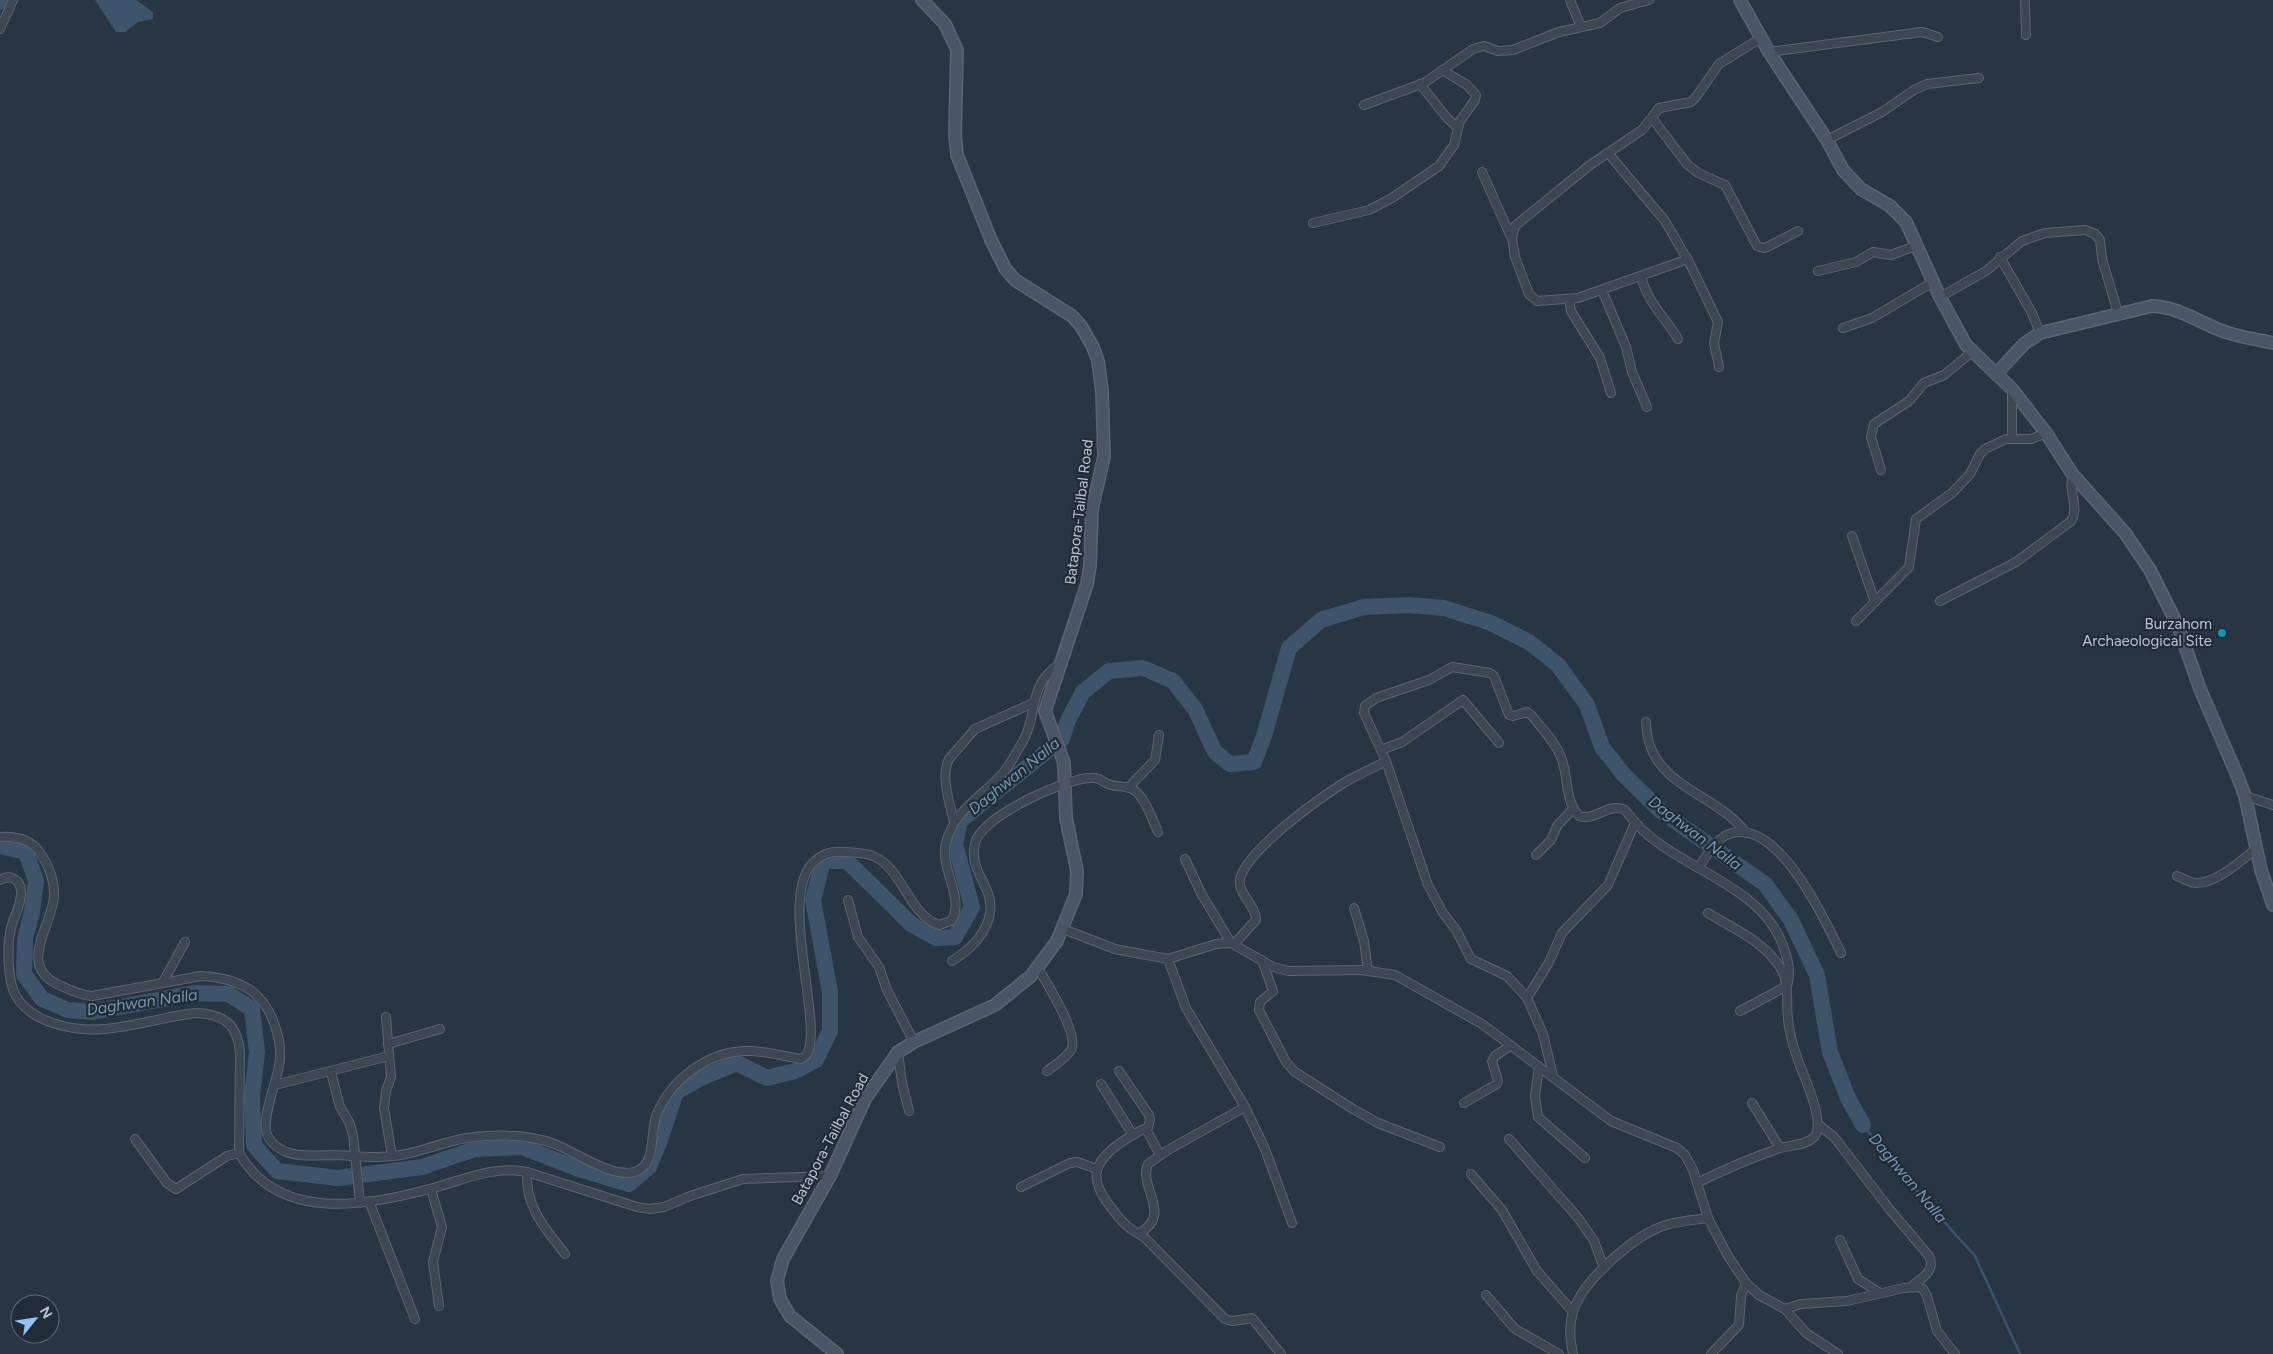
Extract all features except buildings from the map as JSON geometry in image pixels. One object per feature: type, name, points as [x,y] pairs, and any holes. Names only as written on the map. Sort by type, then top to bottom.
[{"type":"main road","name":"Batapora-Tailbal Road","points":[[837,1354],[790,1316],[780,1300],[777,1281],[783,1259],[830,1176],[866,1099],[898,1052],[914,1042],[995,1005],[1017,989],[1038,968],[1058,941],[1076,894],[1075,855],[1066,818],[1064,763],[1048,724],[1045,711],[1087,584],[1090,566],[1092,509],[1104,457],[1101,375],[1093,347],[1081,326],[1072,316],[1015,280],[1006,268],[991,240],[957,155],[955,134],[957,50],[945,24],[922,0]]},
{"type":"main road","points":[[1740,0],[1769,52],[1851,180],[1861,190],[1899,213],[1906,222],[1959,334],[1972,352],[2012,389],[2046,433],[2073,475],[2126,533],[2164,595],[2178,626],[2213,723],[2245,796],[2256,849],[2273,905]]},
{"type":"main road","points":[[1996,374],[2024,344],[2040,333],[2152,306],[2164,306],[2233,335],[2273,343]]},
{"type":"street","points":[[0,29],[13,0]]},
{"type":"street","points":[[1570,0],[1581,27]]},
{"type":"street","points":[[1364,105],[1420,84],[1478,47],[1484,46],[1506,52],[1559,32],[1600,23],[1620,8],[1649,0]]},
{"type":"street","points":[[2025,0],[2026,35]]},
{"type":"street","points":[[1769,52],[1922,32],[1938,37]]},
{"type":"street","points":[[1688,259],[1569,300],[1537,301],[1532,299],[1514,257],[1513,230],[1519,222],[1608,153],[1642,130],[1657,110],[1665,105],[1684,105],[1691,102],[1719,64],[1761,38]]},
{"type":"street","points":[[1313,223],[1369,210],[1392,198],[1444,160],[1454,144],[1460,121],[1475,100],[1476,95],[1467,86],[1442,70]]},
{"type":"street","points":[[1827,140],[1882,112],[1914,90],[1927,84],[1979,78]]},
{"type":"street","points":[[1420,84],[1447,118],[1458,128]]},
{"type":"street","points":[[1652,118],[1686,164],[1698,173],[1725,185],[1757,246],[1767,247],[1798,231]]},
{"type":"street","points":[[1608,153],[1665,221],[1688,259],[1718,322],[1714,343],[1719,367]]},
{"type":"street","points":[[1482,172],[1512,239]]},
{"type":"street","points":[[1940,297],[1986,271],[2000,257],[2022,241],[2045,233],[2085,230],[2092,232],[2100,240],[2102,260],[2118,313]]},
{"type":"street","points":[[1818,271],[1856,262],[1873,252],[1890,254],[1918,245]]},
{"type":"street","points":[[2000,257],[2032,312],[2040,333]]},
{"type":"street","points":[[1641,276],[1644,288],[1652,304],[1678,339]]},
{"type":"street","points":[[1843,328],[1872,318],[1933,282]]},
{"type":"street","points":[[1602,290],[1626,347],[1632,372],[1647,407]]},
{"type":"street","points":[[1569,300],[1574,317],[1600,358],[1611,393]]},
{"type":"street","points":[[1881,470],[1870,437],[1874,424],[1913,398],[1924,383],[1944,375],[1972,352]]},
{"type":"street","points":[[2012,389],[2012,439]]},
{"type":"street","points":[[1856,621],[1910,567],[1916,519],[1952,493],[1970,474],[1980,454],[1985,449],[1998,441],[2031,439],[2046,433]]},
{"type":"street","points":[[1940,601],[2016,562],[2072,520],[2074,513],[2070,486],[2073,475]]},
{"type":"street","points":[[1852,536],[1875,602]]},
{"type":"street","points":[[0,837],[20,838],[30,842],[45,860],[49,870],[54,896],[38,956],[39,966],[45,976],[52,982],[82,995],[92,996],[163,982],[202,976],[216,976],[229,978],[254,992],[268,1009],[280,1042],[281,1053],[267,1116],[266,1131],[277,1147],[293,1154],[355,1156],[370,1159],[392,1156],[464,1138],[514,1136],[552,1143],[608,1169],[629,1172],[643,1168],[650,1155],[651,1135],[657,1114],[671,1091],[687,1073],[701,1064],[743,1051],[804,1058],[810,1051],[812,1028],[802,965],[798,920],[805,876],[810,866],[820,856],[834,851],[867,854],[876,857],[891,871],[926,918],[933,923],[945,924],[951,921],[956,909],[944,856],[954,822],[971,801],[1004,772],[1025,738],[1033,703],[1047,675],[1062,664]]},
{"type":"street","points":[[1553,1076],[1543,1034],[1527,998],[1507,976],[1474,962],[1428,885],[1386,761],[1364,713],[1365,706],[1376,698],[1429,680],[1452,668],[1490,673],[1495,680],[1500,698],[1509,715],[1529,713],[1555,745],[1563,761],[1573,808],[1582,818],[1617,807],[1625,810],[1634,822],[1658,843],[1760,909],[1774,926],[1782,942],[1789,965],[1789,980],[1787,986],[1740,1011]]},
{"type":"street","points":[[1381,750],[1395,746],[1409,738],[1463,700],[1499,743]]},
{"type":"street","points":[[954,822],[946,781],[946,764],[949,759],[975,729],[1033,703]]},
{"type":"street","points":[[1646,722],[1646,734],[1653,752],[1668,775],[1732,816],[1746,833]]},
{"type":"street","points":[[1128,788],[1155,760],[1159,735]]},
{"type":"street","points":[[1233,944],[1256,920],[1253,908],[1240,887],[1239,880],[1250,862],[1265,844],[1332,791],[1386,761]]},
{"type":"street","points":[[952,961],[966,953],[976,943],[988,921],[990,907],[988,895],[977,871],[974,852],[975,841],[980,834],[1002,815],[1065,782],[1092,777],[1115,787],[1128,788],[1138,793],[1158,832]]},
{"type":"street","points":[[2245,796],[2273,805]]},
{"type":"street","points":[[1536,855],[1551,840],[1557,826],[1573,808]]},
{"type":"street","points":[[1527,998],[1548,964],[1562,933],[1608,885],[1634,822]]},
{"type":"street","points":[[1698,868],[1719,840],[1730,834],[1746,833],[1765,842],[1794,870],[1825,920],[1841,953]]},
{"type":"street","points":[[2178,876],[2195,883],[2206,881],[2218,876],[2256,849]]},
{"type":"street","points":[[1185,860],[1233,944]]},
{"type":"street","points":[[0,880],[12,877],[18,882],[21,891],[9,943],[10,972],[15,994],[26,1008],[44,1020],[73,1030],[103,1030],[194,1013],[224,1018],[236,1035],[240,1052],[238,1152],[246,1165],[282,1193],[314,1204],[332,1205],[369,1201],[431,1188],[497,1170],[511,1169],[527,1172],[637,1208],[650,1209],[664,1207],[690,1196],[743,1179],[830,1176]]},
{"type":"street","points":[[848,900],[858,937],[879,967],[887,990],[914,1042]]},
{"type":"street","points":[[1354,908],[1364,941],[1368,971]]},
{"type":"street","points":[[1697,1183],[1740,1162],[1780,1148],[1804,1143],[1814,1138],[1818,1132],[1819,1125],[1791,1042],[1787,986],[1781,968],[1764,947],[1708,913]]},
{"type":"street","points":[[1063,929],[1115,948],[1168,959],[1216,944],[1233,944],[1273,967],[1289,971],[1368,971],[1395,975],[1411,982],[1482,1024],[1611,1121],[1677,1148],[1690,1163],[1708,1218],[1728,1256],[1746,1283],[1759,1295],[1785,1309],[1806,1333],[1838,1354]]},
{"type":"street","points":[[163,982],[186,942]]},
{"type":"street","points":[[1168,959],[1186,1008],[1245,1107],[1269,1158],[1292,1223]]},
{"type":"street","points":[[1262,960],[1273,991],[1260,1002],[1258,1010],[1290,1068],[1353,1110],[1378,1123],[1440,1147]]},
{"type":"street","points":[[1038,968],[1059,1004],[1073,1043],[1070,1052],[1047,1071]]},
{"type":"street","points":[[386,1017],[391,1082],[386,1091],[384,1108],[392,1156]]},
{"type":"street","points":[[388,1044],[440,1029]]},
{"type":"street","points":[[1464,1103],[1496,1084],[1498,1081],[1492,1061],[1495,1056],[1510,1046]]},
{"type":"street","points":[[898,1052],[902,1083],[909,1111]]},
{"type":"street","points":[[275,1085],[389,1056]]},
{"type":"street","points":[[1539,1067],[1535,1096],[1538,1117],[1585,1158]]},
{"type":"street","points":[[1119,1071],[1150,1120],[1147,1128],[1132,1135],[1106,1153],[1097,1168],[1097,1187],[1100,1193],[1126,1226],[1140,1234],[1228,1321],[1252,1318],[1281,1354]]},
{"type":"street","points":[[331,1072],[340,1107],[352,1128],[360,1202]]},
{"type":"street","points":[[1101,1084],[1132,1135]]},
{"type":"street","points":[[1752,1102],[1780,1148]]},
{"type":"street","points":[[1140,1234],[1150,1226],[1154,1219],[1154,1202],[1146,1168],[1153,1159],[1245,1107]]},
{"type":"street","points":[[1819,1125],[1834,1137],[1890,1211],[1929,1256],[1932,1265],[1931,1270],[1912,1286]]},
{"type":"street","points":[[1147,1128],[1160,1155]]},
{"type":"street","points":[[135,1139],[166,1183],[176,1189],[227,1156],[238,1152]]},
{"type":"street","points":[[1509,1139],[1579,1219],[1594,1241],[1604,1268]]},
{"type":"street","points":[[1021,1187],[1070,1163],[1077,1162],[1097,1168]]},
{"type":"street","points":[[527,1172],[527,1193],[531,1204],[565,1254]]},
{"type":"street","points":[[1471,1174],[1502,1210],[1537,1271],[1573,1312]]},
{"type":"street","points":[[431,1188],[442,1227],[432,1266],[439,1306]]},
{"type":"street","points":[[369,1201],[415,1319]]},
{"type":"street","points":[[1573,1354],[1570,1343],[1573,1312],[1586,1288],[1604,1268],[1633,1242],[1656,1229],[1666,1225],[1708,1218]]},
{"type":"street","points":[[1840,1240],[1858,1279],[1880,1293]]},
{"type":"street","points":[[1711,1354],[1739,1325],[1742,1296],[1746,1283]]},
{"type":"street","points":[[1785,1309],[1801,1304],[1847,1301],[1912,1286],[1919,1287],[1926,1292],[1937,1331],[1955,1354]]},
{"type":"street","points":[[1486,1295],[1515,1329],[1559,1354]]},
{"type":"water","points":[[95,0],[136,0],[153,12],[153,19],[138,22],[125,32],[116,32]]},
{"type":"waterway","points":[[0,5],[4,0]]},
{"type":"waterway","name":"Daghwan Nalla","points":[[0,846],[26,852],[36,881],[32,912],[25,939],[24,974],[42,999],[68,1010],[93,1012],[194,993],[229,994],[252,1009],[257,1052],[252,1096],[254,1145],[277,1171],[338,1178],[422,1167],[475,1149],[522,1147],[579,1169],[629,1184],[649,1167],[676,1092],[703,1077],[737,1063],[767,1078],[795,1071],[816,1060],[830,1031],[830,992],[813,900],[823,861],[847,861],[911,924],[936,938],[955,937],[972,907],[955,844],[960,821],[1062,739],[1068,720],[1083,692],[1109,671],[1143,668],[1173,681],[1195,709],[1215,752],[1230,764],[1254,762],[1264,736],[1289,648],[1321,620],[1364,607],[1409,605],[1444,608],[1491,623],[1529,642],[1558,665],[1587,705],[1602,747],[1624,775],[1662,812],[1765,884],[1791,920],[1817,975],[1830,1052],[1848,1098],[1863,1125]]},
{"type":"waterway","name":"Daghwan Nalla","points":[[1863,1125],[1922,1197],[1975,1256],[2020,1354]]},
{"type":"place","name":"Burzahom Archaeological Site","points":[[2222,633]]}]
